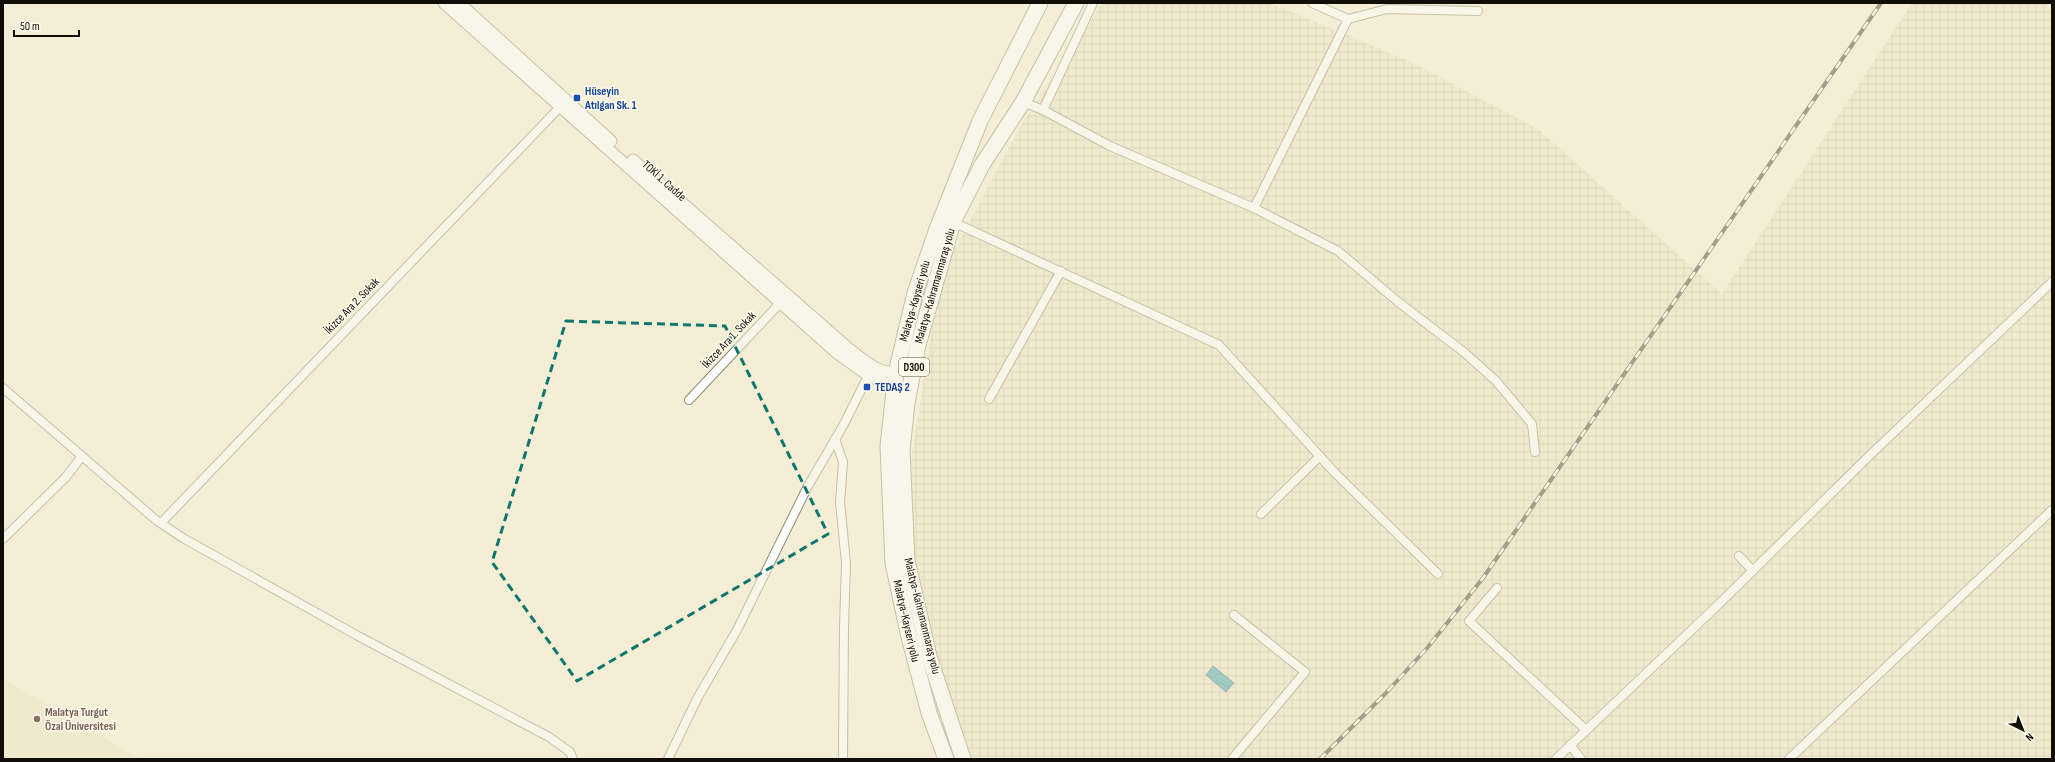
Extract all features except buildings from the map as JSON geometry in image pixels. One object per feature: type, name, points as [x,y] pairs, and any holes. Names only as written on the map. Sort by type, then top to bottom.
[{"type":"highway","name":"Malatya-Kayseri yolu","points":[[946,759],[929,713],[908,633],[893,563],[888,446],[896,373],[915,294],[937,229],[980,120],[1040,3]]},
{"type":"highway","name":"Malatya-Kahramanmaraş yolu","points":[[963,759],[929,656],[907,561],[902,450],[907,403],[918,345],[953,222],[982,165],[1023,102],[1076,3]]},
{"type":"main road","name":"TOKİ 1. Cadde","points":[[444,3],[784,299],[871,371]]},
{"type":"main road","name":"TOKİ 1. Cadde","points":[[459,3],[784,299]]},
{"type":"main road","points":[[871,371],[896,373]]},
{"type":"main road","points":[[871,371],[895,388]]},
{"type":"street","points":[[1043,110],[1093,3]]},
{"type":"street","points":[[1312,3],[1348,19],[1387,9],[1478,12]]},
{"type":"street","points":[[1254,208],[1348,19]]},
{"type":"street","points":[[1023,102],[1043,110],[1110,146],[1254,208],[1338,251],[1397,302],[1465,353],[1496,381],[1532,424],[1536,452]]},
{"type":"street","name":"İkizce Ara 2. Sokak","points":[[161,524],[561,106]]},
{"type":"street","points":[[953,222],[1219,345],[1320,456],[1438,574]]},
{"type":"street","points":[[989,399],[1061,271]]},
{"type":"street","points":[[1556,759],[1753,571],[1868,457],[2052,282]]},
{"type":"street","name":"İkizce Ara 1. Sokak","points":[[689,400],[784,299]]},
{"type":"street","points":[[668,759],[698,697],[737,630],[808,486],[836,439],[871,371]]},
{"type":"street","points":[[3,388],[161,524],[183,538],[358,636],[549,737],[570,752],[573,759]]},
{"type":"street","points":[[836,439],[844,462],[840,502],[846,562],[843,759]]},
{"type":"street","points":[[3,539],[66,477],[82,456]]},
{"type":"street","points":[[1261,514],[1320,456]]},
{"type":"street","points":[[1789,759],[2052,510]]},
{"type":"street","points":[[1739,556],[1753,571]]},
{"type":"street","points":[[1497,588],[1469,621],[1586,730]]},
{"type":"street","points":[[1232,759],[1305,672],[1234,615]]},
{"type":"street","points":[[1570,745],[1581,759]]},
{"type":"highlighted area","points":[[566,321],[725,326],[828,534],[577,681],[492,562]]},
{"type":"shaded area","points":[[1102,3],[1270,3],[1413,63],[1539,130],[1722,294],[1912,3],[2052,3],[2052,759],[970,759],[916,590],[910,467],[940,278],[1021,125]]},
{"type":"shaded area","name":"Malatya Turgut Özal Üniversitesi","points":[[3,679],[140,759],[3,759]]},
{"type":"water","points":[[1213,666],[1234,683],[1226,692],[1206,675]]},
{"type":"railway","points":[[1320,759],[1385,694],[1428,647],[1483,578],[1881,3]]},
{"type":"place","name":"Hüseyin Atılgan Sk. 1","points":[[577,98]]},
{"type":"place","name":"TEDAŞ 2","points":[[867,387]]},
{"type":"place","name":"Malatya Turgut Özal Üniversitesi","points":[[37,719]]}]
